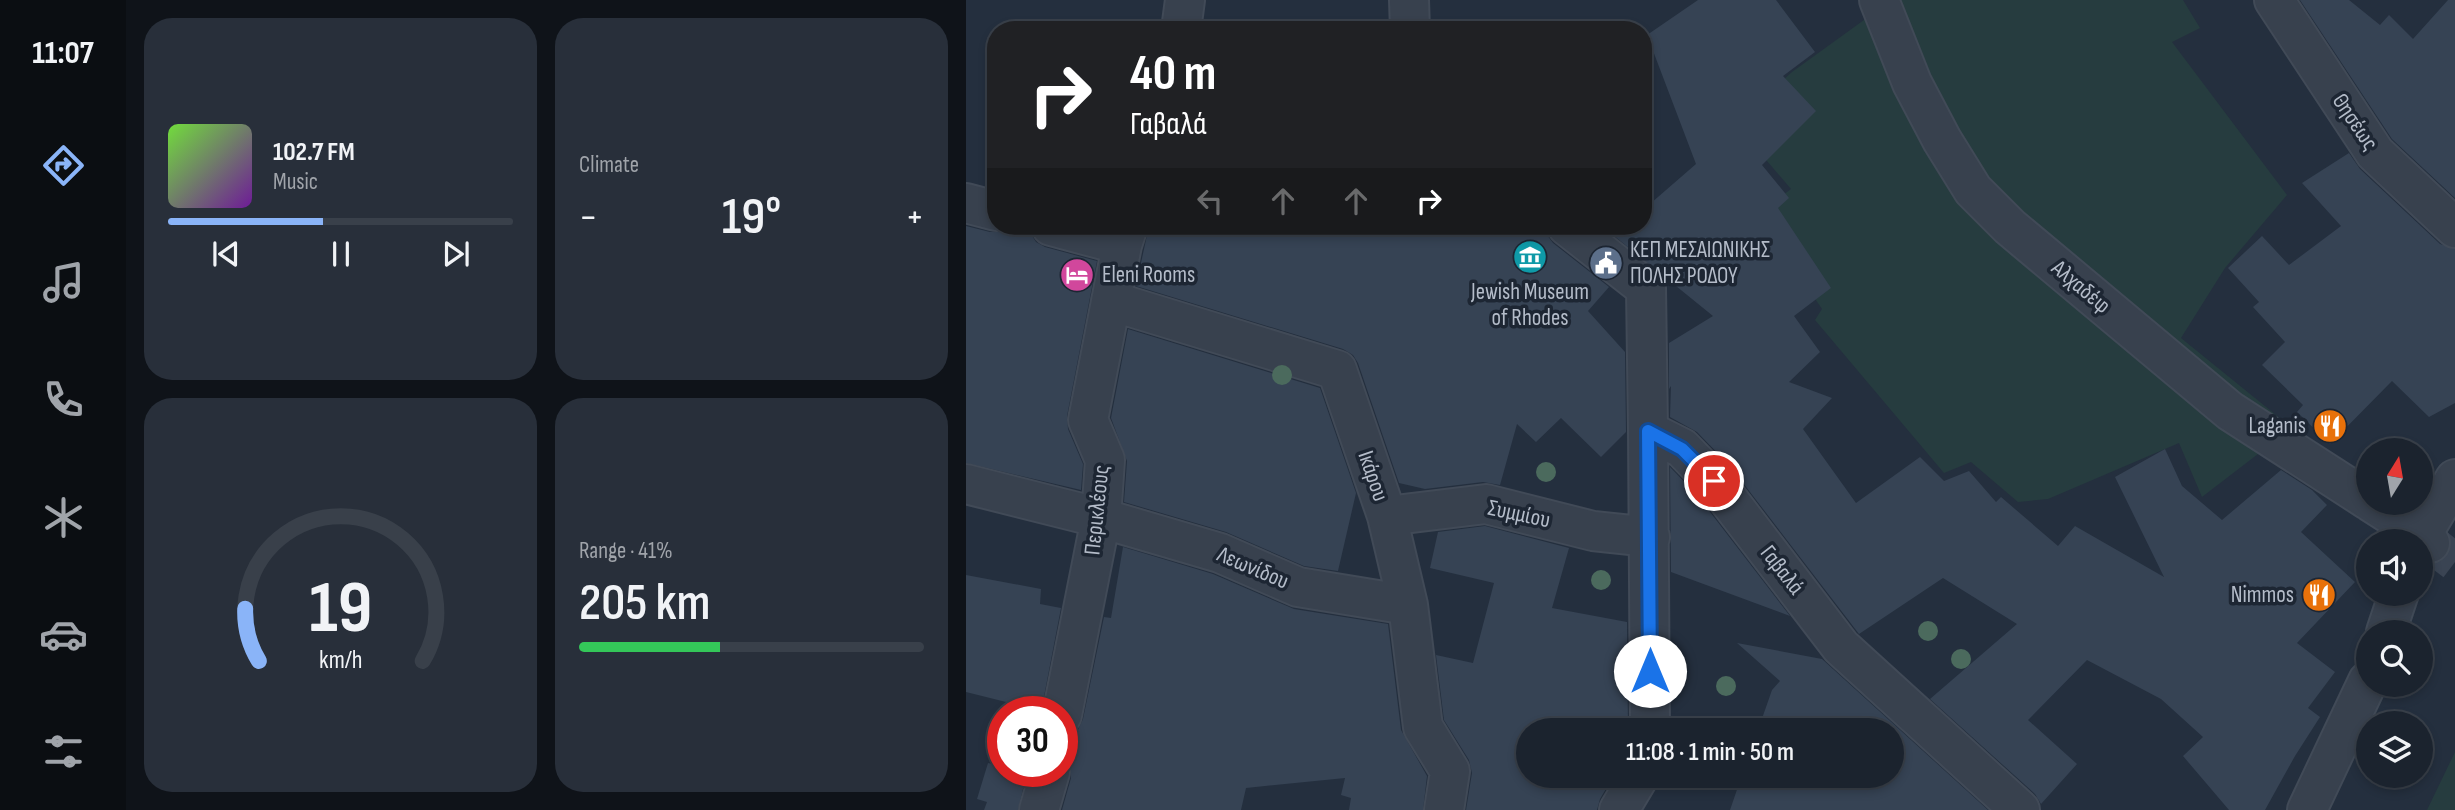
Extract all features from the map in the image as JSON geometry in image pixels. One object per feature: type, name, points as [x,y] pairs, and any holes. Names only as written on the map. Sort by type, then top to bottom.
[{"type":"street","points":[[1182,21],[1185,0]]},
{"type":"street","points":[[1409,0],[1410,21]]},
{"type":"street","name":"Αλχαδέφ","points":[[1879,0],[1912,83],[1942,140],[1973,190],[2010,227],[2230,411],[2356,493]]},
{"type":"street","name":"Θησέως","points":[[2274,0],[2375,153],[2455,228]]},
{"type":"street","points":[[966,203],[987,209]]},
{"type":"street","name":"Περικλέους","points":[[1066,696],[1101,518],[1105,460],[1088,420],[1125,235]]},
{"type":"street","points":[[1578,235],[1646,288],[1650,718]]},
{"type":"street","name":"Ικάρου","points":[[1111,301],[1337,370],[1387,516],[1408,605],[1423,727],[1450,771],[1444,810]]},
{"type":"street","name":"Γαβαλά","points":[[1648,431],[1682,449],[1714,481],[1842,647],[2020,810]]},
{"type":"street","points":[[2428,529],[2455,479]]},
{"type":"street","name":"Λεωνίδου","points":[[966,484],[1101,518],[1220,553],[1298,587],[1408,605]]},
{"type":"street","name":"Συμμίου","points":[[1387,516],[1486,504],[1593,531],[1650,537]]},
{"type":"street","name":"Αλχαδέφ","points":[[2389,515],[2409,529]]},
{"type":"street","points":[[2307,810],[2360,697]]},
{"type":"street","points":[[1039,810],[1046,787]]},
{"type":"street","points":[[1619,810],[1632,788]]},
{"type":"green space","points":[[1870,0],[2183,0],[2200,28],[2172,42],[2287,195],[2225,268],[2181,338],[2292,428],[2202,497],[2179,443],[2048,499],[2018,502],[1971,462],[1944,473],[1815,320],[1822,309],[1758,214],[1791,189],[1761,154],[1773,89],[1792,72],[1875,12]]},
{"type":"green space","points":[[2455,752],[2455,810],[2427,810]]},
{"type":"building","points":[[1698,0],[1776,0],[1815,52],[1783,76],[1816,111],[1762,165],[1789,198],[1778,208],[1831,288],[1794,316],[1820,352],[1789,382],[1832,398],[1803,429],[1856,503],[1920,457],[1944,481],[1969,471],[1996,502],[2001,497],[2058,546],[2075,526],[2164,577],[2115,477],[2165,449],[2182,486],[2222,520],[2281,470],[2312,490],[2327,505],[2301,532],[2355,582],[2297,643],[2335,672],[2308,708],[2320,717],[2265,810],[2229,810],[2183,756],[2203,737],[2161,699],[2087,660],[2028,720],[2077,764],[2041,804],[2035,794],[1930,699],[2017,624],[1943,578],[1859,634],[1730,466],[1697,432],[1670,417],[1669,343],[1713,316],[1613,235],[1652,235],[1652,202],[1696,164],[1652,48],[1652,32]]},
{"type":"building","points":[[2300,0],[2349,0],[2380,25],[2389,15],[2413,39],[2448,0],[2455,0],[2455,198],[2392,139]]},
{"type":"building","points":[[2349,153],[2360,169],[2440,244],[2455,249],[2455,403],[2429,417],[2392,381],[2330,444],[2297,412],[2303,405],[2262,365],[2285,342],[2253,307],[2259,302],[2228,268],[2262,236],[2289,265],[2341,226],[2302,183]]},
{"type":"building","points":[[966,226],[987,231],[987,235],[1032,235],[1036,242],[1045,247],[1097,261],[1067,416],[1068,429],[1083,464],[1081,490],[966,463]]},
{"type":"building","points":[[1147,235],[1547,235],[1553,243],[1609,287],[1588,311],[1625,352],[1626,432],[1601,457],[1561,418],[1536,442],[1517,424],[1500,485],[1483,482],[1425,489],[1399,483],[1353,355],[1343,349],[1136,286]]},
{"type":"building","points":[[1128,329],[1320,388],[1356,493],[1338,571],[1304,566],[1226,532],[1124,502],[1127,461],[1111,418]]},
{"type":"building","points":[[1670,467],[1697,495],[1790,616],[1671,572]]},
{"type":"building","points":[[1485,526],[1569,548],[1552,608],[1627,622],[1628,718],[1516,718],[1516,788],[1606,788],[1597,810],[1466,810],[1472,773],[1469,760],[1444,720],[1436,655],[1473,663],[1494,583],[1430,568],[1438,532]]},
{"type":"building","points":[[1123,547],[1213,574],[1294,609],[1388,624],[1401,730],[1427,776],[1423,810],[1349,810],[1351,798],[1341,795],[1345,778],[1246,788],[1241,810],[1062,810],[1068,787],[1078,787],[1078,730],[1083,719],[1104,617],[1111,618]]},
{"type":"building","points":[[966,575],[1041,589],[1040,604],[1061,608],[1044,696],[987,697],[966,692]]},
{"type":"building","points":[[1737,643],[1822,659],[1887,718],[1762,718],[1772,690],[1780,681]]},
{"type":"building","points":[[1904,734],[1988,810],[1730,810],[1738,788],[1904,788]]},
{"type":"building","points":[[987,766],[987,787],[1023,787],[1018,810],[984,810],[987,802],[977,799]]},
{"type":"tunnel","points":[[2433,545],[2455,562]]},
{"type":"place","name":"Jewish Museum of Rhodes","points":[[1530,257]]},
{"type":"place","name":"ΚΕΠ ΜΕΣΑΙΩΝΙΚΗΣ ΠΟΛΗΣ ΡΟΔΟΥ","points":[[1606,263]]},
{"type":"place","name":"Eleni Rooms","points":[[1077,275]]},
{"type":"place","name":"Laganis","points":[[2330,426]]},
{"type":"place","name":"Nimmos","points":[[2319,595]]},
{"type":"route","points":[[1650,671],[1648,431],[1682,449],[1714,481]]}]
